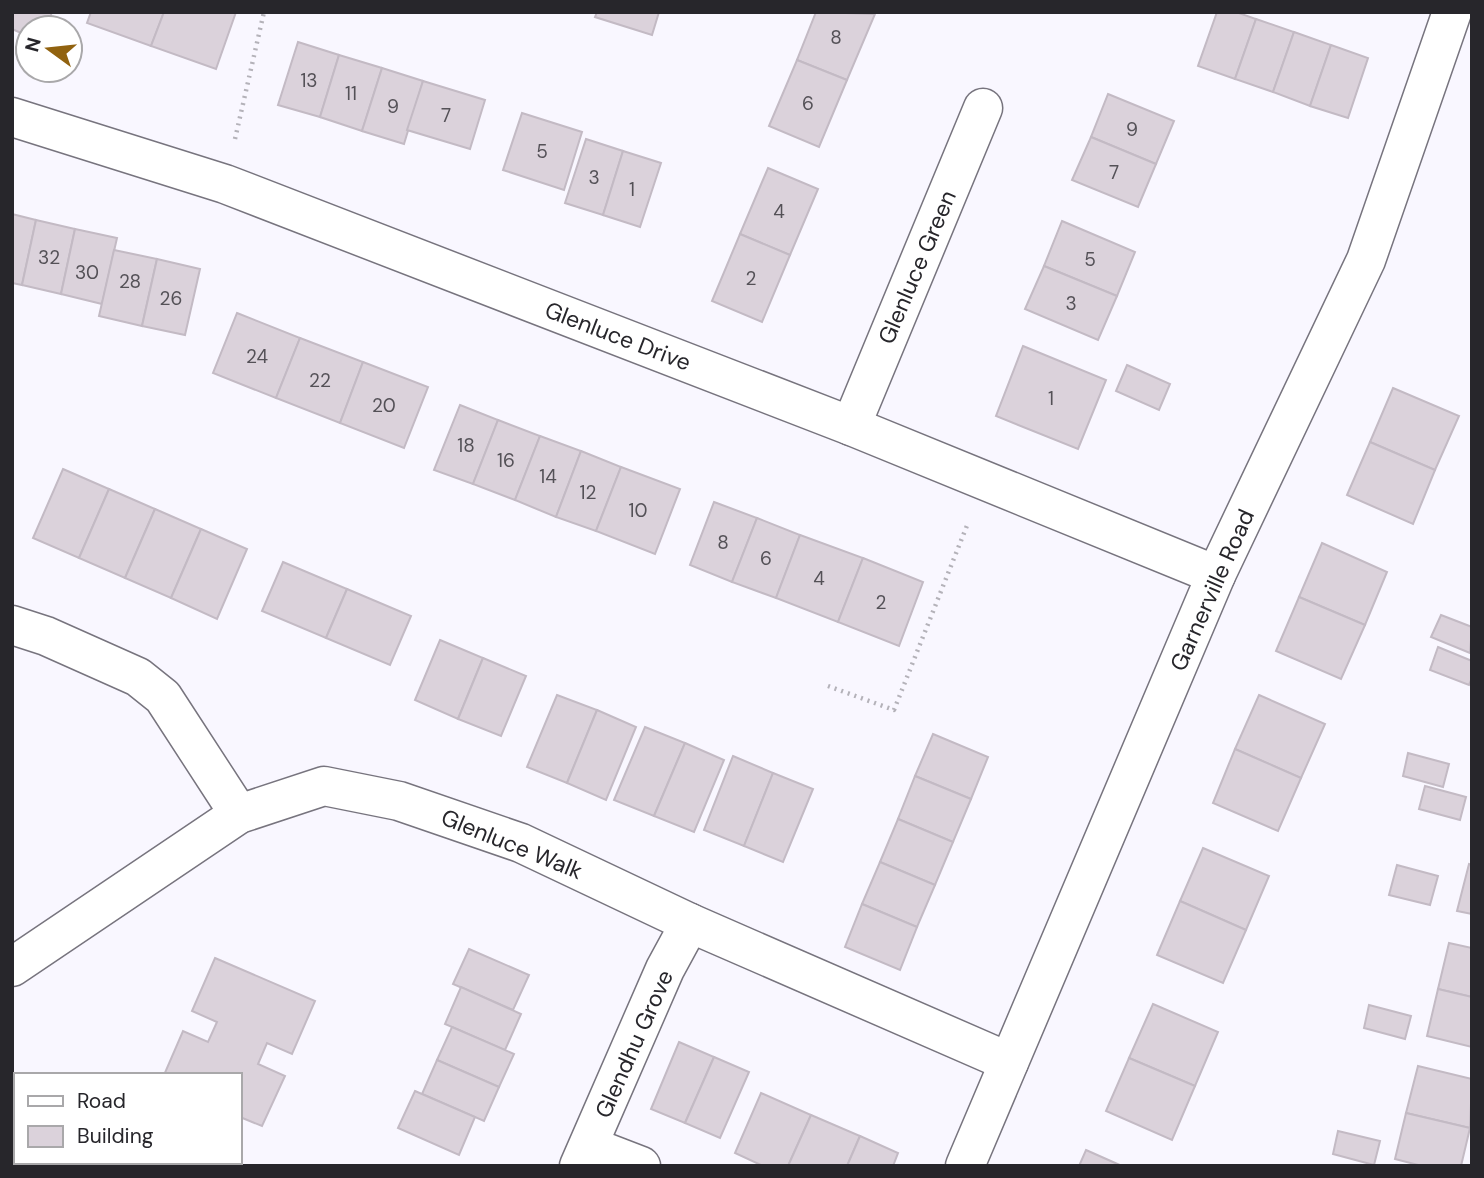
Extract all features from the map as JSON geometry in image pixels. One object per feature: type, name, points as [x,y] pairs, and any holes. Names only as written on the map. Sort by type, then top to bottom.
[{"type":"street","name":"Garnerville Road","points":[[965,1166],[1216,575],[1366,260],[1452,12]]},
{"type":"street","name":"Glenluce Green","points":[[851,426],[983,108]]},
{"type":"street","name":"Glenluce Drive","points":[[12,117],[225,184],[851,426],[1216,575]]},
{"type":"street","points":[[12,625],[47,636],[138,677],[163,697],[239,814]]},
{"type":"street","name":"Glenluce Walk","points":[[18,955],[239,814],[324,786],[399,801],[521,843],[690,923],[1009,1062]]},
{"type":"street","name":"Glendhu Grove","points":[[584,1156],[665,969],[690,923]]},
{"type":"street","points":[[584,1156],[640,1166]]},
{"type":"path","points":[[225,184],[264,12]]},
{"type":"path","points":[[828,686],[894,710],[985,480]]},
{"type":"building","points":[[12,12],[52,12],[14,14],[14,30]]},
{"type":"building","points":[[91,12],[164,12],[151,46],[87,23]]},
{"type":"building","points":[[164,12],[236,12],[216,69],[151,46]]},
{"type":"building","points":[[597,12],[659,12],[652,35],[595,17]]},
{"type":"building","points":[[816,12],[875,14],[847,80],[797,60]]},
{"type":"building","points":[[1217,12],[1236,12],[1256,19],[1235,79],[1198,66]]},
{"type":"building","points":[[1256,19],[1294,32],[1273,92],[1235,79]]},
{"type":"building","points":[[1294,32],[1331,45],[1310,106],[1273,92]]},
{"type":"building","points":[[298,42],[339,55],[320,117],[278,105]]},
{"type":"building","points":[[1331,45],[1368,58],[1348,118],[1310,106]]},
{"type":"building","points":[[339,55],[382,68],[362,131],[320,117]]},
{"type":"building","points":[[797,60],[847,80],[819,147],[769,126]]},
{"type":"building","points":[[382,68],[423,81],[404,144],[362,131]]},
{"type":"building","points":[[423,81],[485,100],[470,149],[407,130]]},
{"type":"building","points":[[1108,94],[1174,121],[1156,164],[1091,137]]},
{"type":"building","points":[[522,113],[582,132],[564,190],[503,170]]},
{"type":"building","points":[[1091,137],[1156,164],[1138,207],[1072,180]]},
{"type":"building","points":[[586,139],[623,151],[603,215],[565,203]]},
{"type":"building","points":[[623,151],[661,163],[640,227],[603,215]]},
{"type":"building","points":[[768,168],[818,189],[790,255],[740,234]]},
{"type":"building","points":[[12,214],[36,220],[22,285],[12,283]]},
{"type":"building","points":[[36,220],[75,229],[61,294],[22,285]]},
{"type":"building","points":[[1062,221],[1135,252],[1117,296],[1044,266]]},
{"type":"building","points":[[75,229],[117,238],[102,304],[61,294]]},
{"type":"building","points":[[740,234],[790,255],[762,322],[712,301]]},
{"type":"building","points":[[114,250],[157,259],[142,326],[99,316]]},
{"type":"building","points":[[157,259],[200,269],[185,335],[142,326]]},
{"type":"building","points":[[1044,266],[1117,296],[1098,340],[1025,309]]},
{"type":"building","points":[[237,313],[300,338],[276,398],[213,373]]},
{"type":"building","points":[[300,338],[363,362],[340,423],[276,398]]},
{"type":"building","points":[[1023,346],[1106,380],[1078,449],[996,416]]},
{"type":"building","points":[[363,362],[428,387],[404,448],[340,423]]},
{"type":"building","points":[[1127,365],[1170,384],[1159,410],[1116,391]]},
{"type":"building","points":[[1393,388],[1459,416],[1435,470],[1370,442]]},
{"type":"building","points":[[460,405],[498,420],[473,484],[434,470]]},
{"type":"building","points":[[498,420],[540,436],[515,500],[473,484]]},
{"type":"building","points":[[540,436],[581,451],[556,517],[515,500]]},
{"type":"building","points":[[1370,442],[1435,470],[1413,524],[1347,495]]},
{"type":"building","points":[[581,451],[621,467],[596,531],[556,517]]},
{"type":"building","points":[[621,467],[680,489],[655,554],[596,531]]},
{"type":"building","points":[[63,469],[109,489],[79,558],[33,538]]},
{"type":"building","points":[[109,489],[155,509],[125,578],[79,558]]},
{"type":"building","points":[[714,502],[757,518],[732,582],[690,565]]},
{"type":"building","points":[[155,509],[201,529],[171,598],[125,578]]},
{"type":"building","points":[[757,518],[800,535],[776,598],[732,582]]},
{"type":"building","points":[[201,529],[247,549],[217,619],[171,598]]},
{"type":"building","points":[[800,535],[863,558],[838,622],[776,598]]},
{"type":"building","points":[[1322,543],[1387,572],[1365,625],[1299,597]]},
{"type":"building","points":[[863,558],[923,582],[899,646],[838,622]]},
{"type":"building","points":[[283,562],[347,589],[326,638],[262,611]]},
{"type":"building","points":[[347,589],[411,616],[390,665],[326,638]]},
{"type":"building","points":[[1299,597],[1365,625],[1341,679],[1276,651]]},
{"type":"building","points":[[1441,615],[1472,627],[1470,653],[1431,637]]},
{"type":"building","points":[[440,640],[483,658],[458,719],[415,700]]},
{"type":"building","points":[[1438,647],[1472,661],[1472,678],[1469,685],[1430,670]]},
{"type":"building","points":[[483,658],[526,676],[501,736],[458,719]]},
{"type":"building","points":[[557,695],[597,710],[567,783],[527,767]]},
{"type":"building","points":[[1259,695],[1325,724],[1301,778],[1235,749]]},
{"type":"building","points":[[597,710],[636,727],[606,800],[567,783]]},
{"type":"building","points":[[645,727],[685,743],[654,816],[614,800]]},
{"type":"building","points":[[933,734],[988,757],[971,799],[915,776]]},
{"type":"building","points":[[685,743],[724,760],[694,832],[654,816]]},
{"type":"building","points":[[1235,749],[1301,778],[1278,831],[1213,803]]},
{"type":"building","points":[[1408,753],[1449,764],[1443,787],[1403,776]]},
{"type":"building","points":[[733,756],[773,773],[744,846],[704,830]]},
{"type":"building","points":[[773,773],[813,789],[783,862],[744,846]]},
{"type":"building","points":[[915,776],[971,799],[953,842],[898,819]]},
{"type":"building","points":[[1425,786],[1466,797],[1460,820],[1419,809]]},
{"type":"building","points":[[898,819],[953,842],[935,885],[880,862]]},
{"type":"building","points":[[1203,848],[1269,876],[1246,930],[1180,901]]},
{"type":"building","points":[[880,862],[935,885],[917,927],[862,904]]},
{"type":"building","points":[[1469,864],[1472,865],[1472,914],[1457,911]]},
{"type":"building","points":[[1397,865],[1438,876],[1430,905],[1389,895]]},
{"type":"building","points":[[1180,901],[1246,930],[1223,983],[1157,955]]},
{"type":"building","points":[[862,904],[917,927],[900,970],[845,947]]},
{"type":"building","points":[[1449,943],[1472,948],[1472,997],[1438,989]]},
{"type":"building","points":[[469,949],[529,975],[513,1010],[453,984]]},
{"type":"building","points":[[215,958],[315,1001],[292,1054],[267,1043],[258,1064],[285,1076],[262,1126],[242,1118],[242,1073],[165,1073],[183,1031],[208,1042],[217,1022],[192,1011]]},
{"type":"building","points":[[461,987],[521,1014],[505,1050],[445,1024]]},
{"type":"building","points":[[1438,989],[1472,997],[1472,1047],[1427,1036]]},
{"type":"building","points":[[1153,1004],[1218,1032],[1195,1086],[1129,1058]]},
{"type":"building","points":[[1369,1005],[1411,1016],[1405,1039],[1364,1028]]},
{"type":"building","points":[[452,1027],[514,1054],[499,1087],[437,1060]]},
{"type":"building","points":[[679,1042],[714,1057],[685,1123],[651,1109]]},
{"type":"building","points":[[714,1057],[749,1072],[720,1138],[685,1123]]},
{"type":"building","points":[[1129,1058],[1195,1086],[1172,1140],[1106,1111]]},
{"type":"building","points":[[437,1060],[499,1087],[484,1121],[422,1094]]},
{"type":"building","points":[[1418,1066],[1472,1079],[1470,1128],[1406,1113]]},
{"type":"building","points":[[415,1091],[475,1117],[459,1155],[398,1128]]},
{"type":"building","points":[[761,1093],[811,1115],[788,1166],[763,1166],[735,1153]]},
{"type":"building","points":[[1406,1113],[1470,1128],[1461,1166],[1422,1166],[1395,1159]]},
{"type":"building","points":[[811,1115],[860,1136],[847,1166],[788,1166]]},
{"type":"building","points":[[1338,1131],[1380,1141],[1374,1165],[1333,1154]]},
{"type":"building","points":[[860,1136],[898,1153],[893,1166],[847,1166]]},
{"type":"building","points":[[12,1139],[14,1164],[62,1164],[62,1166],[12,1166]]},
{"type":"building","points":[[1086,1150],[1122,1166],[1079,1166]]}]
